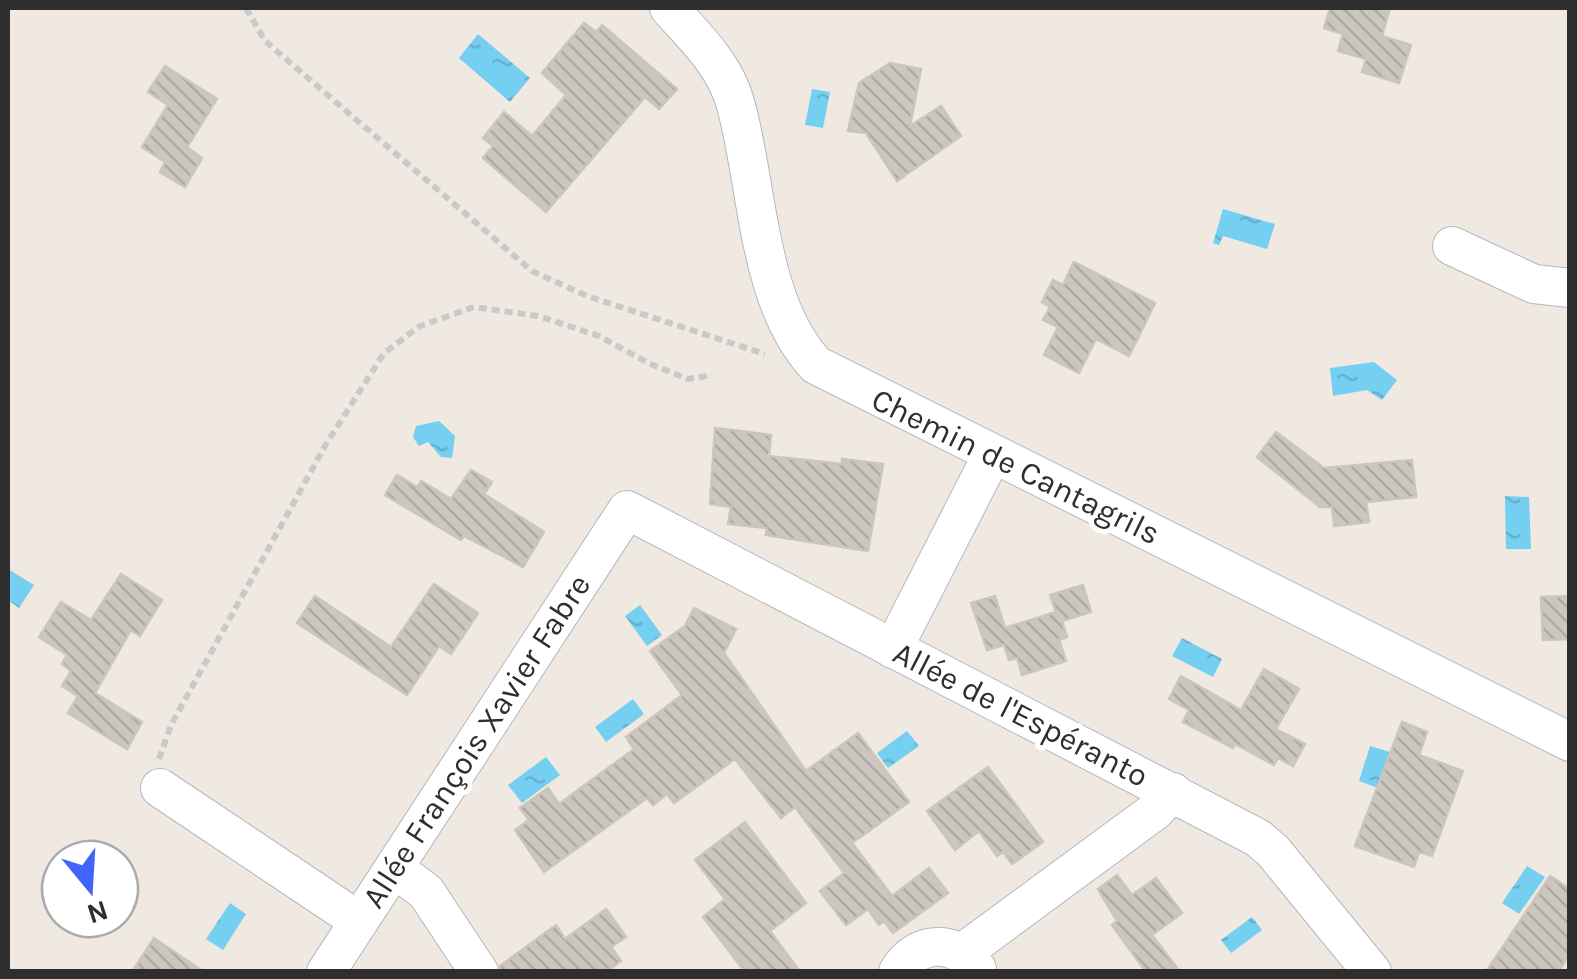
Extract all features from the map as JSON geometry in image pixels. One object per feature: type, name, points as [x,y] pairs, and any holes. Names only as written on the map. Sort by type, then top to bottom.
[{"type":"street","points":[[670,8],[718,64],[734,100],[756,220],[775,286],[804,350],[816,365]]},
{"type":"street","points":[[1452,246],[1534,284],[1570,288]]},
{"type":"street","name":"Chemin de Cantagrils","points":[[816,365],[1570,742]]},
{"type":"street","points":[[893,649],[992,455]]},
{"type":"street","name":"Allée de l'Espéranto","points":[[627,510],[1258,838],[1274,851],[1372,972]]},
{"type":"street","name":"Allée François Xavier Fabre","points":[[326,972],[627,510]]},
{"type":"street","points":[[160,788],[359,922]]},
{"type":"street","points":[[898,972],[917,951],[932,946],[947,947],[970,962],[1155,811],[1173,792]]},
{"type":"street","points":[[394,868],[426,892],[479,972]]},
{"type":"path","points":[[246,8],[264,42],[532,270],[638,314],[766,354],[816,365]]},
{"type":"path","points":[[160,788],[157,764],[171,725],[324,446],[384,353],[420,326],[474,307],[538,316],[599,336],[688,379],[712,375]]},
{"type":"water","points":[[478,34],[530,78],[510,102],[459,58]]},
{"type":"water","points":[[812,89],[830,92],[823,128],[805,125]]},
{"type":"water","points":[[1223,209],[1275,224],[1267,249],[1223,236],[1219,245],[1213,243]]},
{"type":"water","points":[[1374,362],[1397,380],[1382,400],[1367,390],[1333,396],[1330,368]]},
{"type":"water","points":[[439,421],[455,436],[452,458],[441,457],[428,442],[419,446],[413,437],[416,426]]},
{"type":"water","points":[[1505,496],[1529,497],[1531,549],[1506,549]]},
{"type":"water","points":[[8,569],[34,585],[19,608],[8,600]]},
{"type":"water","points":[[640,605],[662,635],[647,646],[625,616]]},
{"type":"water","points":[[1182,638],[1222,659],[1213,677],[1172,656]]},
{"type":"water","points":[[633,699],[644,714],[606,742],[595,727]]},
{"type":"water","points":[[907,731],[919,746],[888,768],[877,753]]},
{"type":"water","points":[[1370,746],[1390,752],[1378,788],[1359,781]]},
{"type":"water","points":[[546,757],[560,775],[522,803],[508,785]]},
{"type":"water","points":[[1527,866],[1545,877],[1519,914],[1502,903]]},
{"type":"water","points":[[230,903],[246,914],[223,950],[206,939]]},
{"type":"water","points":[[1252,917],[1262,930],[1231,953],[1221,940]]},
{"type":"building","points":[[1330,8],[1390,8],[1382,36],[1411,45],[1399,83],[1362,72],[1366,59],[1338,51],[1343,34],[1324,28]]},
{"type":"building","points":[[584,23],[596,32],[602,25],[677,89],[659,109],[645,97],[546,212],[483,158],[493,146],[483,138],[504,112],[532,136],[566,95],[542,73]]},
{"type":"building","points":[[890,63],[921,69],[910,126],[941,106],[961,136],[897,181],[866,133],[848,131],[859,83]]},
{"type":"building","points":[[165,66],[217,99],[187,147],[202,158],[185,187],[160,172],[165,162],[142,147],[168,105],[148,92]]},
{"type":"building","points":[[1074,262],[1155,303],[1129,356],[1096,339],[1079,373],[1044,355],[1058,327],[1043,320],[1050,307],[1042,302],[1053,280],[1063,285]]},
{"type":"building","points":[[715,428],[771,435],[769,456],[883,464],[868,551],[766,535],[767,528],[728,524],[731,507],[710,504]]},
{"type":"building","points":[[1276,432],[1324,468],[1412,460],[1416,497],[1366,502],[1369,522],[1334,526],[1332,507],[1320,507],[1257,457]]},
{"type":"building","points":[[471,470],[492,482],[484,494],[544,532],[523,567],[464,536],[461,540],[385,495],[397,475],[417,487],[421,481],[451,499]]},
{"type":"building","points":[[121,574],[162,600],[140,636],[131,630],[95,693],[142,722],[127,749],[68,713],[78,696],[62,686],[71,671],[62,664],[67,655],[39,637],[61,602],[91,620]]},
{"type":"building","points":[[434,584],[478,613],[451,654],[439,646],[407,695],[297,623],[315,596],[391,647]]},
{"type":"building","points":[[1083,585],[1091,612],[1062,621],[1067,637],[1059,640],[1066,661],[1022,675],[1017,658],[1009,660],[1004,645],[987,650],[971,603],[995,596],[1005,628],[1056,612],[1050,595]]},
{"type":"building","points":[[1570,596],[1570,639],[1543,640],[1541,597]]},
{"type":"building","points":[[694,608],[736,629],[724,653],[806,771],[858,733],[909,802],[852,843],[892,896],[929,868],[948,893],[893,933],[884,921],[879,925],[868,909],[846,925],[820,891],[844,873],[795,807],[781,818],[735,759],[674,803],[667,794],[653,805],[647,798],[544,872],[515,830],[529,820],[520,808],[548,788],[559,804],[634,749],[626,737],[682,695],[650,651],[685,626]]},
{"type":"building","points":[[1264,669],[1299,689],[1276,729],[1305,744],[1293,766],[1278,758],[1274,765],[1183,722],[1189,710],[1169,699],[1181,676],[1241,710]]},
{"type":"building","points":[[1402,722],[1427,732],[1419,755],[1463,771],[1432,856],[1419,852],[1414,867],[1355,846]]},
{"type":"building","points":[[988,767],[1043,842],[1012,864],[1003,852],[997,856],[979,831],[955,850],[927,811]]},
{"type":"building","points":[[745,822],[806,903],[770,931],[800,972],[745,972],[703,917],[725,899],[695,860]]},
{"type":"building","points":[[1117,875],[1132,895],[1156,878],[1182,913],[1152,935],[1180,972],[1146,972],[1112,925],[1117,921],[1098,889]]},
{"type":"building","points":[[1550,876],[1570,889],[1570,954],[1558,972],[1486,972]]},
{"type":"building","points":[[606,909],[626,937],[611,947],[621,961],[606,972],[501,972],[500,966],[556,925],[565,939]]},
{"type":"building","points":[[154,938],[204,972],[132,972]]}]
